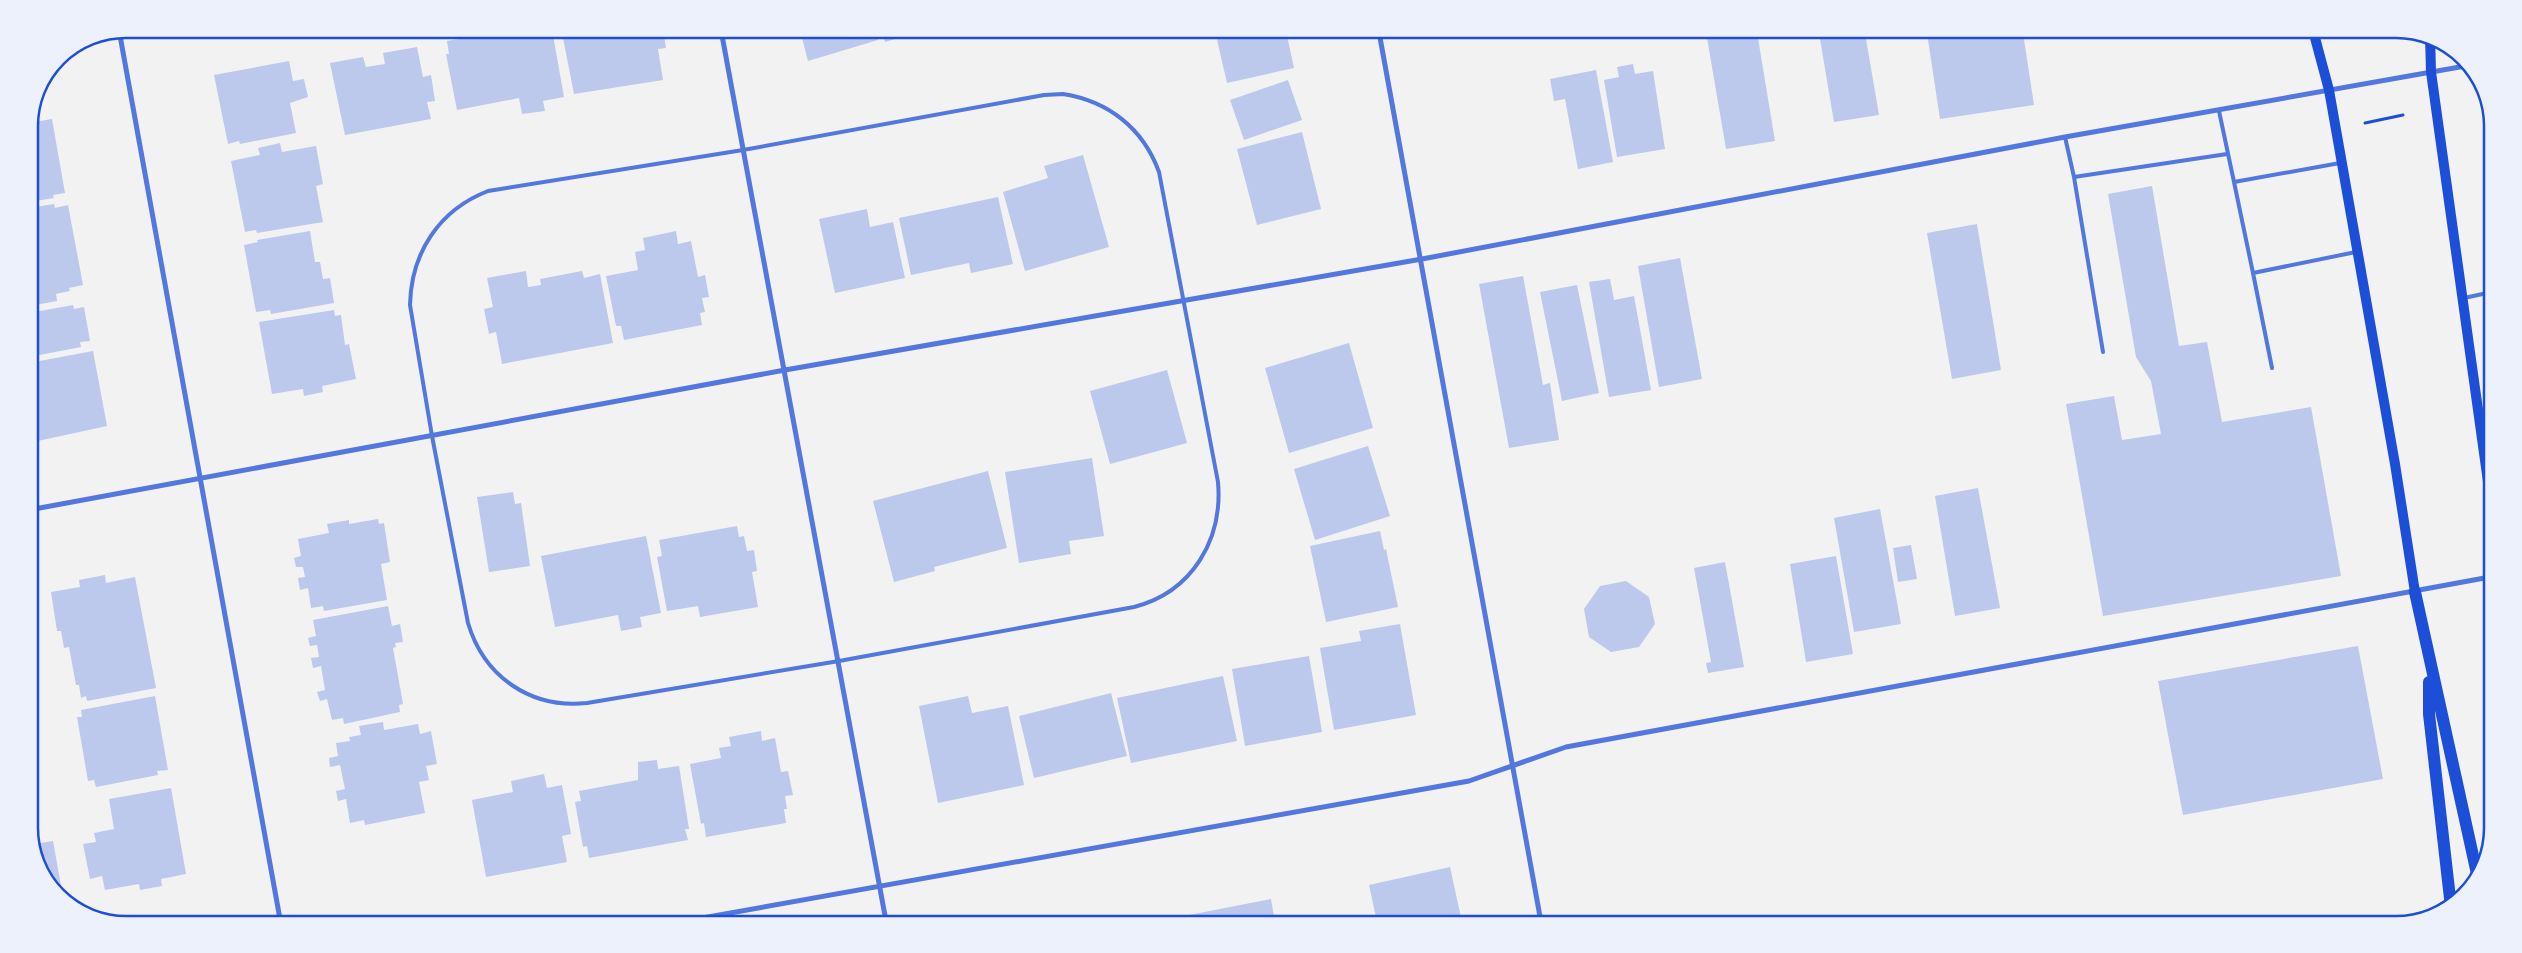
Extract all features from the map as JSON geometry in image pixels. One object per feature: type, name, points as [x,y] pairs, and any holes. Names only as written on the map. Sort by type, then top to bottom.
[{"type":"main road","points":[[2315,38],[2330,90],[2356,252],[2395,464],[2416,592],[2475,866]]},
{"type":"main road","points":[[2430,44],[2431,72],[2484,454]]},
{"type":"main road","points":[[2429,657],[2429,714],[2450,898]]},
{"type":"street","points":[[119,38],[279,916]]},
{"type":"street","points":[[722,38],[885,916]]},
{"type":"street","points":[[1380,38],[1540,916]]},
{"type":"street","points":[[38,508],[784,370],[1422,260],[2065,137],[2462,67]]},
{"type":"street","points":[[713,916],[1469,781],[1566,747],[2484,579]]},
{"type":"lane","points":[[1063,94],[1090,100],[1115,113],[1129,124],[1142,138],[1156,163],[1218,482],[1219,500],[1213,536],[1200,560],[1189,575],[1160,597],[1134,607],[839,661],[578,704],[542,700],[524,694],[508,684],[488,665],[471,633],[432,436],[412,315],[411,285],[423,248],[433,231],[446,216],[470,199],[488,191],[743,150],[1044,95],[1063,94]]},
{"type":"lane","points":[[2219,111],[2272,368]]},
{"type":"lane","points":[[2065,137],[2074,177],[2103,352]]},
{"type":"lane","points":[[2074,177],[2227,154]]},
{"type":"lane","points":[[2234,182],[2341,162]]},
{"type":"lane","points":[[2253,274],[2356,252]]},
{"type":"lane","points":[[2462,298],[2484,294]]},
{"type":"path","points":[[2365,122],[2403,115]]},
{"type":"building","points":[[465,38],[554,38],[564,97],[543,101],[545,111],[522,114],[519,98],[457,110],[446,54],[449,54],[447,41]]},
{"type":"building","points":[[563,38],[664,38],[666,48],[658,49],[663,80],[574,94]]},
{"type":"building","points":[[802,38],[878,38],[878,40],[808,61]]},
{"type":"building","points":[[884,38],[899,38],[885,42]]},
{"type":"building","points":[[1217,38],[1288,38],[1294,68],[1227,83]]},
{"type":"building","points":[[1707,38],[1758,38],[1775,141],[1726,149]]},
{"type":"building","points":[[1820,38],[1866,38],[1879,115],[1834,122]]},
{"type":"building","points":[[1928,38],[2024,38],[2034,105],[1940,119]]},
{"type":"building","points":[[417,47],[423,77],[431,75],[435,101],[427,102],[431,119],[345,135],[330,63],[363,57],[366,67],[385,64],[383,53]]},
{"type":"building","points":[[289,61],[293,81],[304,79],[308,97],[290,103],[296,133],[240,144],[239,141],[228,144],[214,75]]},
{"type":"building","points":[[1633,64],[1635,74],[1653,71],[1665,149],[1617,157],[1604,80],[1619,77],[1617,67]]},
{"type":"building","points":[[1596,70],[1613,162],[1578,169],[1565,99],[1554,101],[1550,79]]},
{"type":"building","points":[[1288,80],[1302,120],[1244,140],[1230,100]]},
{"type":"building","points":[[52,119],[65,193],[53,195],[54,198],[38,201],[38,125],[38,121]]},
{"type":"building","points":[[1302,132],[1321,209],[1257,225],[1237,149]]},
{"type":"building","points":[[280,143],[282,152],[316,146],[323,184],[316,186],[323,222],[257,233],[256,230],[245,232],[231,161],[260,155],[258,148]]},
{"type":"building","points":[[1083,155],[1109,247],[1025,271],[1003,192],[1048,178],[1044,166]]},
{"type":"building","points":[[2152,186],[2179,346],[2207,342],[2222,422],[2311,407],[2341,576],[2103,616],[2066,404],[2114,396],[2122,440],[2161,434],[2151,381],[2136,357],[2108,194]]},
{"type":"building","points":[[998,197],[1013,264],[971,273],[969,263],[911,275],[899,218]]},
{"type":"building","points":[[54,204],[55,208],[68,205],[83,285],[69,288],[70,291],[56,294],[57,301],[38,304],[38,207]]},
{"type":"building","points":[[867,209],[870,227],[893,222],[905,278],[835,293],[819,219]]},
{"type":"building","points":[[1977,224],[2001,370],[1952,379],[1927,233]]},
{"type":"building","points":[[310,231],[315,262],[320,262],[323,279],[330,278],[334,303],[271,314],[270,310],[256,312],[244,245],[258,242],[257,240]]},
{"type":"building","points":[[676,231],[678,244],[691,241],[698,277],[705,275],[709,297],[702,298],[705,312],[700,313],[702,325],[624,340],[621,326],[616,326],[606,276],[638,270],[635,252],[645,250],[643,238]]},
{"type":"building","points":[[1680,258],[1702,379],[1659,387],[1638,266]]},
{"type":"building","points":[[526,271],[528,287],[541,285],[540,279],[582,271],[584,278],[600,274],[613,343],[502,364],[496,332],[489,334],[484,309],[493,307],[487,278]]},
{"type":"building","points":[[1523,276],[1543,385],[1550,383],[1559,440],[1509,448],[1479,284]]},
{"type":"building","points":[[1610,279],[1614,300],[1634,296],[1651,390],[1609,397],[1589,282]]},
{"type":"building","points":[[1577,285],[1599,393],[1562,401],[1540,292]]},
{"type":"building","points":[[73,305],[74,309],[84,307],[90,341],[80,342],[81,347],[38,355],[38,311]]},
{"type":"building","points":[[334,310],[335,316],[341,315],[345,345],[349,344],[356,379],[322,386],[323,392],[304,396],[303,389],[272,394],[259,322]]},
{"type":"building","points":[[1349,343],[1373,428],[1289,453],[1265,368]]},
{"type":"building","points":[[93,351],[107,426],[38,441],[38,361]]},
{"type":"building","points":[[1167,370],[1187,443],[1110,464],[1090,391]]},
{"type":"building","points":[[1368,446],[1390,516],[1315,540],[1294,469]]},
{"type":"building","points":[[1092,458],[1104,536],[1069,541],[1071,554],[1019,563],[1005,472]]},
{"type":"building","points":[[988,471],[1007,548],[934,567],[935,571],[894,582],[873,501]]},
{"type":"building","points":[[1978,488],[2000,608],[1955,616],[1935,496]]},
{"type":"building","points":[[513,492],[515,504],[521,503],[530,566],[489,572],[477,497]]},
{"type":"building","points":[[1880,509],[1901,624],[1854,632],[1834,518]]},
{"type":"building","points":[[378,519],[379,524],[384,523],[390,562],[381,564],[387,600],[324,611],[323,606],[311,608],[308,588],[300,590],[298,578],[305,577],[303,567],[296,567],[294,558],[301,556],[298,539],[329,533],[327,524],[349,520],[349,524]]},
{"type":"building","points":[[737,526],[739,537],[744,536],[747,551],[754,550],[757,571],[752,572],[758,607],[700,617],[698,606],[667,611],[657,557],[662,556],[659,540]]},
{"type":"building","points":[[1380,531],[1384,550],[1386,549],[1398,607],[1326,622],[1310,546]]},
{"type":"building","points":[[646,536],[661,613],[640,617],[642,627],[621,631],[618,615],[555,627],[541,556]]},
{"type":"building","points":[[1911,545],[1917,579],[1898,582],[1893,548]]},
{"type":"building","points":[[1836,556],[1853,654],[1806,662],[1790,564]]},
{"type":"building","points":[[1725,562],[1744,667],[1708,673],[1706,663],[1711,662],[1694,568]]},
{"type":"building","points":[[105,575],[106,583],[135,577],[156,688],[87,701],[86,696],[81,698],[79,685],[76,685],[69,647],[64,648],[61,631],[57,631],[51,592],[80,587],[79,580]]},
{"type":"building","points":[[1626,581],[1649,597],[1655,624],[1639,647],[1611,652],[1589,637],[1584,609],[1600,586]]},
{"type":"building","points":[[388,606],[392,626],[400,624],[403,642],[395,643],[396,647],[393,648],[403,704],[399,705],[400,712],[344,724],[343,718],[332,720],[327,699],[320,701],[317,692],[325,690],[321,666],[313,668],[311,658],[319,657],[317,645],[310,646],[308,638],[316,636],[313,620]]},
{"type":"building","points":[[1400,624],[1416,715],[1334,730],[1320,648],[1361,641],[1359,631]]},
{"type":"building","points":[[2358,646],[2383,779],[2183,815],[2158,681]]},
{"type":"building","points":[[1309,656],[1322,732],[1245,746],[1232,669]]},
{"type":"building","points":[[1223,676],[1237,741],[1131,763],[1117,698]]},
{"type":"building","points":[[1111,693],[1127,756],[1034,778],[1019,716]]},
{"type":"building","points":[[155,696],[168,770],[157,771],[158,775],[96,787],[94,780],[88,781],[77,717],[82,717],[81,710]]},
{"type":"building","points":[[968,696],[972,713],[1008,706],[1024,785],[938,803],[919,706]]},
{"type":"building","points":[[383,722],[384,730],[418,724],[420,734],[431,731],[437,764],[426,766],[429,780],[419,782],[425,813],[365,825],[364,820],[350,823],[346,799],[338,801],[336,791],[345,789],[340,765],[330,767],[329,758],[338,756],[336,743],[350,741],[349,737],[361,735],[359,726]]},
{"type":"building","points":[[761,731],[762,741],[775,738],[781,772],[788,771],[793,795],[785,796],[787,809],[784,809],[786,823],[706,837],[704,823],[701,824],[690,764],[721,758],[719,748],[731,746],[729,737]]},
{"type":"building","points":[[657,760],[658,769],[679,766],[689,829],[685,829],[688,840],[589,858],[587,846],[583,847],[575,802],[581,801],[579,791],[638,780],[638,762]]},
{"type":"building","points":[[544,774],[547,788],[562,785],[571,834],[562,836],[567,862],[486,877],[472,800],[513,792],[511,781]]},
{"type":"building","points":[[171,788],[186,874],[161,879],[162,886],[140,890],[139,884],[105,890],[102,876],[90,879],[83,844],[96,842],[94,833],[114,829],[109,799]]},
{"type":"building","points":[[53,841],[61,888],[49,872],[39,845],[39,843]]},
{"type":"building","points":[[1450,867],[1461,916],[1376,916],[1369,885]]},
{"type":"building","points":[[1271,899],[1274,916],[1184,916]]}]
